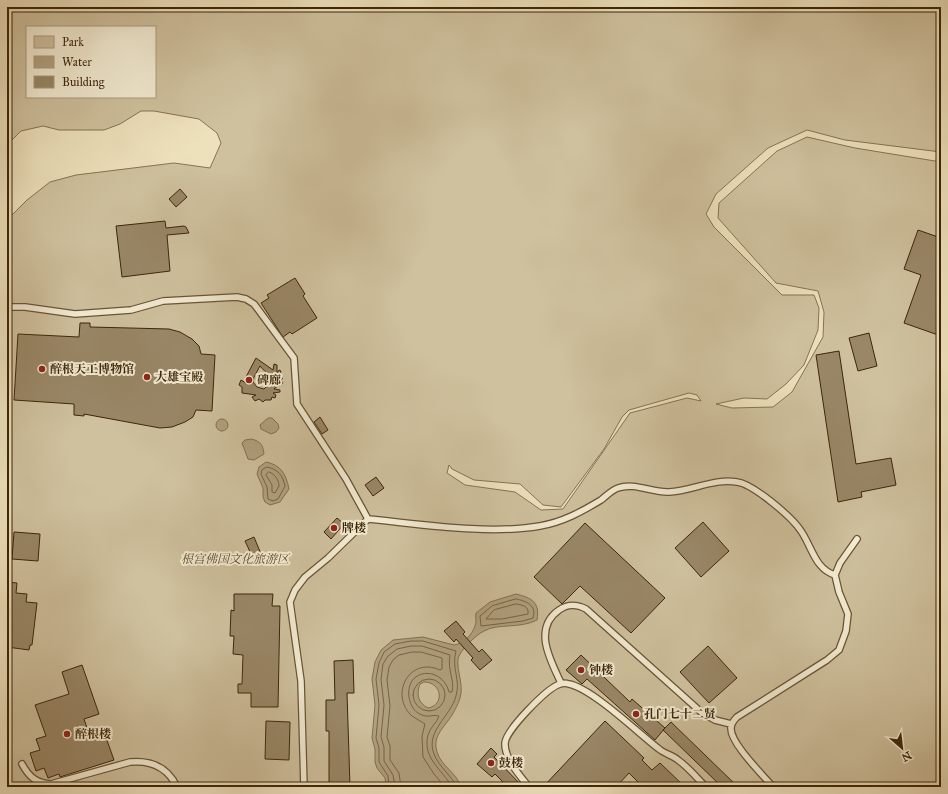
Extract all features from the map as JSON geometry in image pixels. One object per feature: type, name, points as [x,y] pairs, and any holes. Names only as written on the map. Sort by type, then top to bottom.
[{"type":"lane","points":[[7,307],[25,307],[75,314],[131,310],[163,301],[237,298],[246,299],[254,304],[294,358],[297,404],[346,479],[368,519]]},
{"type":"lane","points":[[304,787],[304,726],[301,681],[290,602],[295,590],[305,577],[328,558],[368,519],[495,529],[518,528],[562,521],[618,488],[630,487],[667,493],[684,491],[725,481],[738,482],[748,485],[788,516],[802,531],[819,563],[827,572],[835,575]]},
{"type":"lane","points":[[773,787],[735,741],[731,731],[731,724],[737,717],[827,660],[839,650],[846,631],[848,614],[839,592],[835,575],[840,564],[857,539]]},
{"type":"lane","points":[[561,683],[546,650],[546,631],[549,622],[556,613],[566,606],[579,606],[586,609],[701,712],[715,720],[731,724]]},
{"type":"lane","points":[[530,787],[511,762],[505,741],[510,730],[545,693],[561,683],[572,685],[595,697],[661,751],[678,760],[706,787]]},
{"type":"lane","points":[[22,764],[28,775],[41,783],[51,784],[130,762],[141,761],[166,770],[177,787]]},
{"type":"green space","name":"根宫佛国文化旅游区","points":[[7,7],[941,7],[941,152],[845,140],[807,130],[768,148],[716,194],[706,214],[714,227],[782,295],[814,295],[819,308],[818,330],[804,365],[786,384],[767,399],[744,398],[716,404],[732,408],[773,407],[792,392],[823,337],[824,312],[818,291],[776,283],[718,218],[719,203],[777,151],[807,137],[855,148],[941,162],[941,787],[7,787],[7,220],[27,200],[50,182],[76,175],[174,163],[210,168],[221,143],[217,133],[199,119],[154,111],[141,111],[120,124],[104,130],[59,130],[43,126],[21,131],[7,145]],"holes":[[[689,393],[697,395],[701,401],[687,398],[630,413],[563,509],[541,510],[515,492],[465,485],[447,473],[449,465],[452,469],[474,480],[520,484],[543,505],[561,507],[604,449],[622,417],[629,410]]]},
{"type":"water","points":[[268,418],[272,418],[278,424],[279,428],[276,432],[271,434],[261,429],[260,425]]},
{"type":"water","points":[[222,419],[226,421],[228,425],[226,429],[222,431],[218,429],[216,425],[218,421]]},
{"type":"water","points":[[252,439],[261,444],[264,454],[254,460],[248,459],[242,443],[245,440]]},
{"type":"water","points":[[266,462],[276,465],[282,471],[289,489],[280,502],[270,505],[265,502],[263,497],[263,488],[257,474],[259,467]]},
{"type":"water","points":[[516,594],[526,597],[534,602],[538,614],[537,620],[530,623],[496,627],[484,631],[470,641],[458,658],[461,686],[460,698],[453,714],[438,736],[436,747],[439,757],[459,782],[461,787],[386,787],[385,778],[377,768],[375,762],[375,749],[372,738],[375,705],[372,679],[375,662],[381,650],[393,640],[423,637],[454,645],[461,643],[472,633],[474,629],[476,623],[476,613],[490,602]],"holes":[[[424,682],[430,683],[438,689],[439,698],[437,703],[428,708],[420,701],[418,691],[420,684]]]},
{"type":"building","points":[[180,189],[187,197],[176,207],[169,199]]},
{"type":"building","points":[[165,221],[166,228],[184,226],[189,233],[167,235],[170,271],[122,277],[116,226]]},
{"type":"building","points":[[918,230],[941,238],[941,336],[904,323],[921,275],[904,269]]},
{"type":"building","points":[[295,278],[305,294],[303,296],[317,318],[292,334],[290,332],[283,337],[261,303],[269,298],[267,295]]},
{"type":"building","points":[[80,323],[90,323],[90,327],[169,329],[180,332],[192,339],[199,346],[201,354],[215,355],[212,411],[196,410],[193,417],[185,422],[172,427],[160,428],[84,414],[84,416],[74,415],[74,404],[14,400],[18,334],[79,337]]},
{"type":"building","points":[[869,333],[877,366],[858,371],[849,338]]},
{"type":"building","points":[[839,351],[856,464],[891,458],[896,485],[861,492],[862,497],[838,502],[816,355]]},
{"type":"building","points":[[256,358],[273,370],[274,364],[277,365],[277,373],[279,370],[281,371],[279,377],[281,376],[283,378],[281,380],[283,383],[274,389],[280,390],[280,392],[273,393],[276,395],[275,398],[272,397],[271,400],[265,400],[263,402],[259,399],[255,401],[252,397],[256,395],[242,393],[242,387],[239,385],[241,380],[246,383],[247,375]],"holes":[[[260,366],[271,378],[269,384],[264,389],[257,387],[253,382]]]},
{"type":"building","points":[[320,417],[328,430],[322,434],[314,422]]},
{"type":"building","points":[[376,477],[384,488],[373,496],[365,485]]},
{"type":"building","name":"牌楼","points":[[337,518],[344,524],[331,539],[324,532]]},
{"type":"building","points":[[703,522],[729,551],[701,577],[675,548]]},
{"type":"building","points":[[585,523],[665,598],[631,633],[580,586],[562,604],[534,577]]},
{"type":"building","points":[[14,532],[40,534],[38,561],[12,559]]},
{"type":"building","points":[[254,537],[261,554],[253,558],[245,541]]},
{"type":"building","points":[[7,582],[17,583],[16,593],[27,594],[26,602],[37,603],[32,645],[30,645],[29,650],[7,647],[11,606],[7,606]]},
{"type":"building","points":[[234,594],[273,594],[272,606],[280,606],[278,707],[251,707],[251,693],[238,693],[238,684],[242,684],[243,655],[233,654],[234,636],[230,636],[231,610],[234,611]]},
{"type":"building","points":[[456,621],[465,632],[463,634],[479,652],[482,649],[492,660],[480,670],[471,660],[473,658],[456,639],[454,642],[444,631]]},
{"type":"building","points":[[708,646],[737,678],[709,703],[680,672]]},
{"type":"building","points":[[581,655],[630,702],[632,699],[665,728],[655,740],[587,679],[582,684],[566,670]]},
{"type":"building","points":[[353,660],[354,693],[347,693],[350,787],[329,787],[329,731],[326,731],[326,700],[335,700],[334,661]]},
{"type":"building","name":"醉根楼","points":[[82,665],[99,714],[84,719],[90,737],[104,732],[114,760],[60,777],[59,774],[48,778],[44,768],[36,771],[30,753],[40,750],[36,739],[46,736],[35,705],[69,694],[62,672]]},
{"type":"building","points":[[266,721],[290,722],[289,760],[265,759]]},
{"type":"building","points":[[605,721],[644,758],[642,760],[652,770],[660,763],[685,787],[643,787],[629,773],[616,787],[543,787]]},
{"type":"building","points":[[671,722],[738,787],[722,787],[663,730]]},
{"type":"building","points":[[491,748],[497,754],[494,757],[523,787],[508,787],[495,774],[492,777],[477,764]]},
{"type":"place","name":"醉根天工博物馆","points":[[42,369]]},
{"type":"place","name":"大雄宝殿","points":[[147,377]]},
{"type":"place","name":"碑廊","points":[[249,380]]},
{"type":"place","name":"牌楼","points":[[334,528]]},
{"type":"place","name":"钟楼","points":[[581,670]]},
{"type":"place","name":"孔门七十二贤","points":[[636,714]]},
{"type":"place","name":"醉根楼","points":[[67,734]]},
{"type":"place","name":"鼓楼","points":[[491,763]]}]
